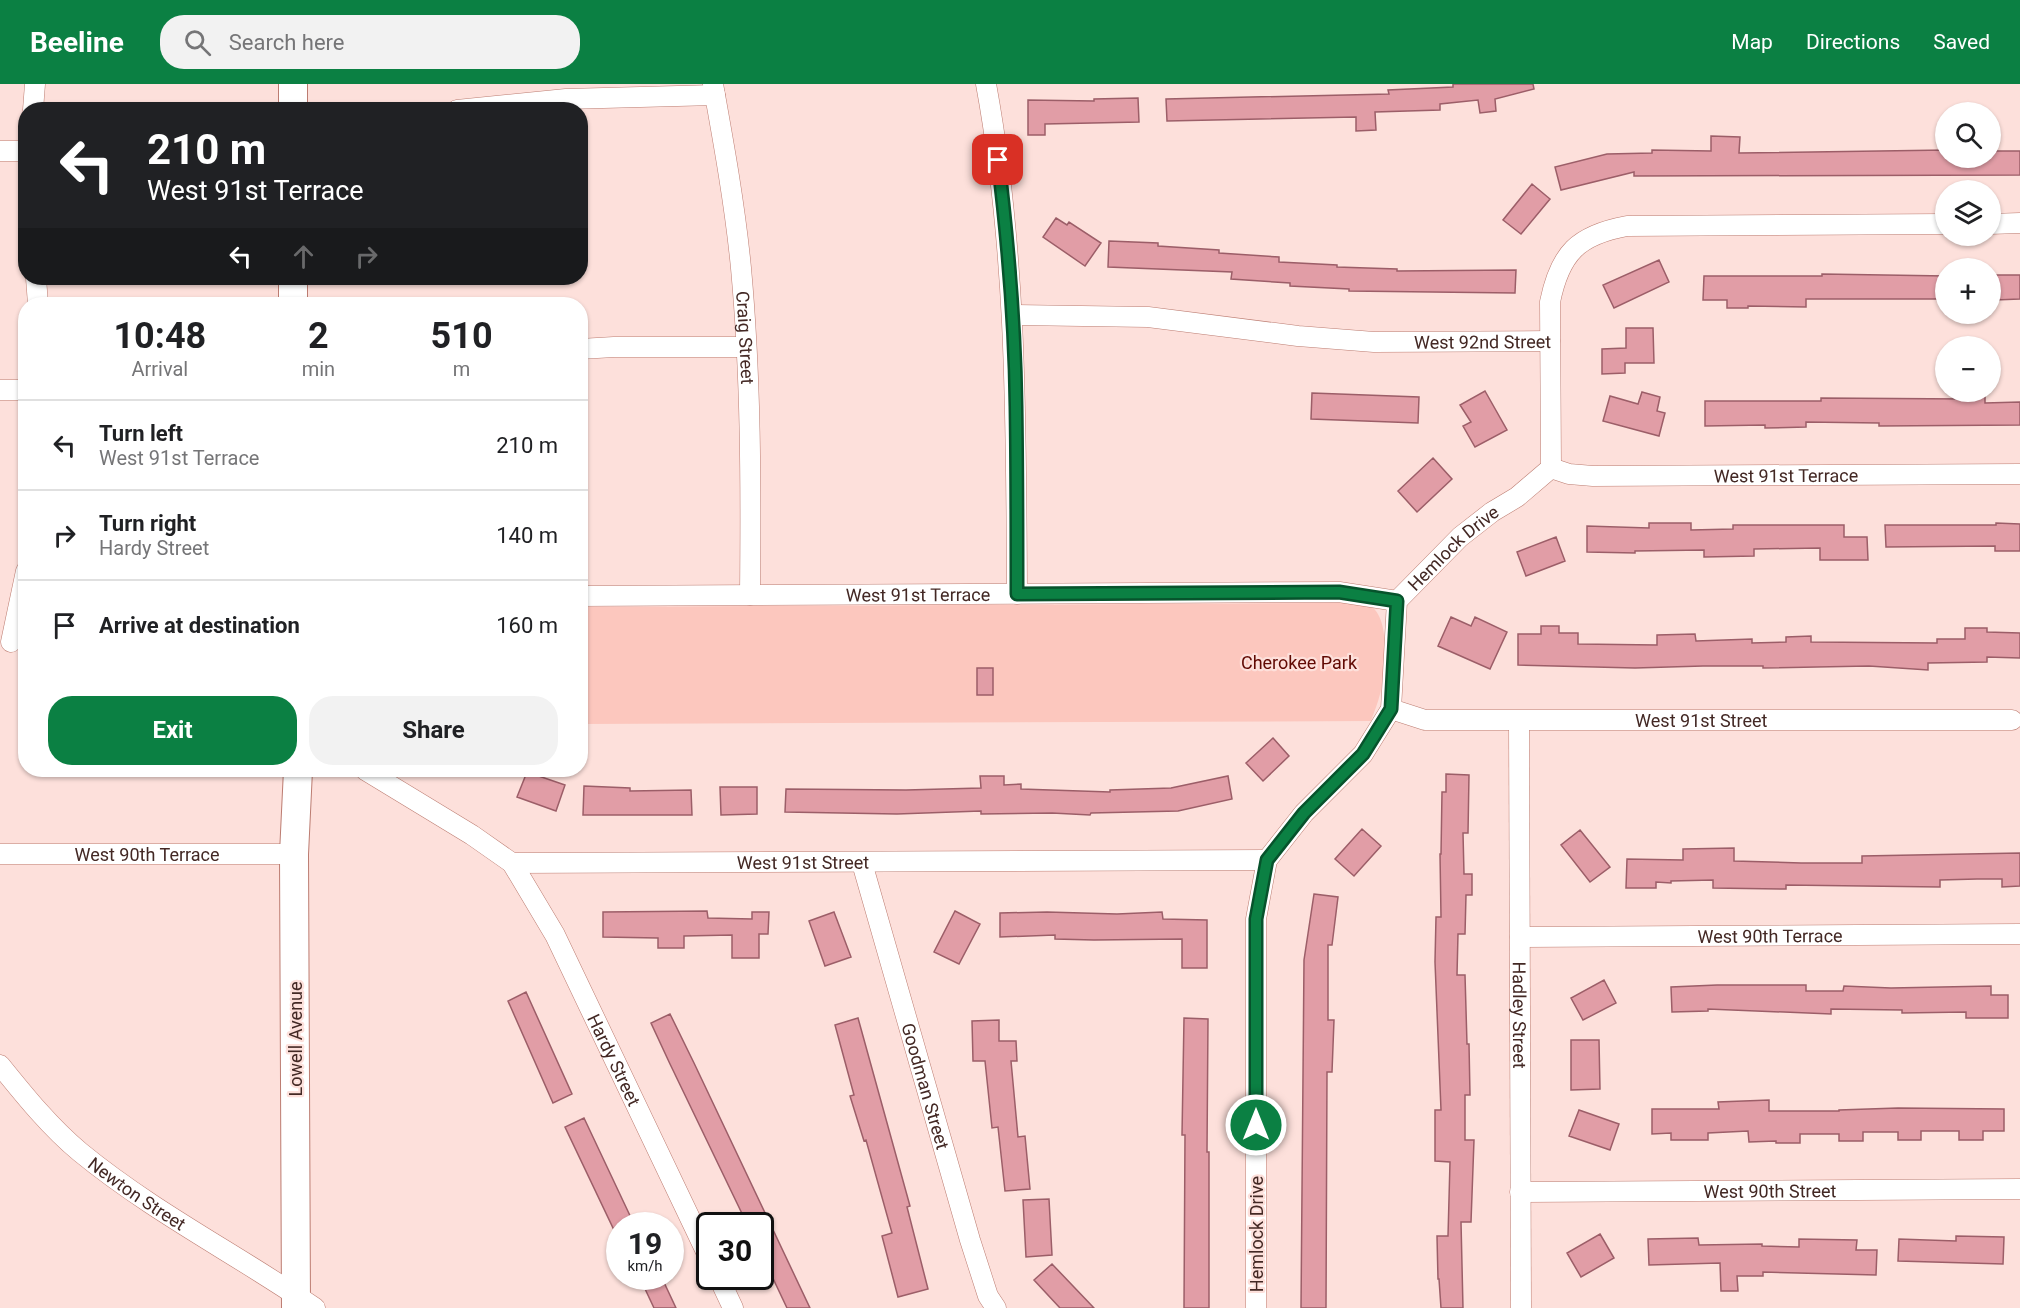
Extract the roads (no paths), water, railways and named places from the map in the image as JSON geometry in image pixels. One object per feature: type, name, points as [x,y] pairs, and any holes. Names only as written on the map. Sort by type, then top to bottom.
[{"type":"street","points":[[33,102],[34,84]]},
{"type":"street","points":[[293,84],[293,102]]},
{"type":"street","points":[[986,84],[1005,222],[1012,315],[1016,405],[1017,594]]},
{"type":"street","points":[[536,102],[714,90]]},
{"type":"street","name":"Craig Street","points":[[714,90],[741,267],[750,411],[750,595]]},
{"type":"street","points":[[0,151],[18,151]]},
{"type":"street","name":"West 92nd Street","points":[[1012,315],[1148,317],[1287,335],[1374,342],[1550,341],[1550,302],[1555,278],[1563,260],[1583,240],[1606,230],[1627,226],[1935,224]]},
{"type":"street","points":[[2001,224],[2020,224]]},
{"type":"street","points":[[1550,341],[1551,468]]},
{"type":"street","points":[[588,349],[746,347]]},
{"type":"street","points":[[0,390],[18,390]]},
{"type":"street","name":"West 91st Terrace","points":[[1551,468],[1569,474],[1593,476],[2020,474]]},
{"type":"street","name":"Hemlock Drive","points":[[1256,1308],[1256,919],[1267,860],[1304,813],[1363,754],[1391,709],[1397,601],[1460,537],[1492,512],[1517,497],[1551,468]]},
{"type":"street","name":"West 91st Terrace","points":[[588,596],[1339,592],[1397,601]]},
{"type":"street","points":[[12,642],[18,612]]},
{"type":"street","name":"West 91st Street","points":[[1391,709],[1425,720],[2012,720]]},
{"type":"street","name":"Hadley Street","points":[[1519,721],[1521,1308]]},
{"type":"street","name":"Lowell Avenue","points":[[297,777],[294,854],[302,1304]]},
{"type":"street","points":[[377,777],[472,835],[512,863]]},
{"type":"street","name":"West 90th Terrace","points":[[0,854],[294,854]]},
{"type":"street","name":"West 91st Street","points":[[512,863],[1267,860]]},
{"type":"street","name":"Hardy Street","points":[[512,863],[555,935],[696,1231]]},
{"type":"street","name":"Goodman Street","points":[[862,863],[970,1240],[988,1296],[996,1308]]},
{"type":"street","name":"West 90th Terrace","points":[[1520,937],[2020,934]]},
{"type":"street","name":"Newton Street","points":[[0,1065],[33,1105],[78,1150],[120,1183],[302,1304]]},
{"type":"street","name":"West 90th Street","points":[[1520,1192],[2020,1189]]},
{"type":"street","points":[[724,1290],[733,1308]]},
{"type":"park label","name":"Cherokee Park","points":[[1299,662]]}]
